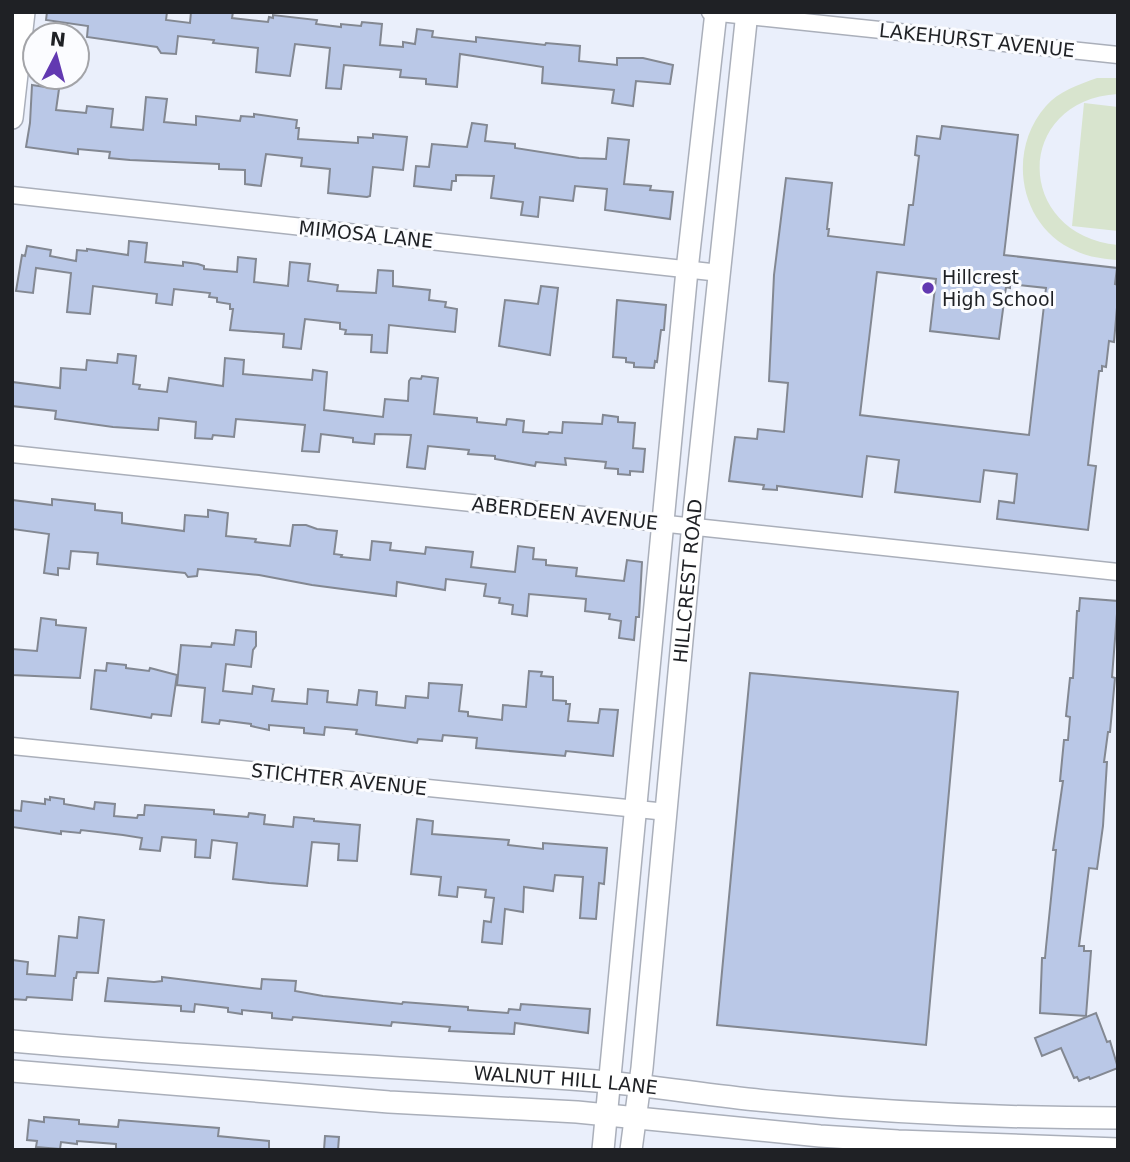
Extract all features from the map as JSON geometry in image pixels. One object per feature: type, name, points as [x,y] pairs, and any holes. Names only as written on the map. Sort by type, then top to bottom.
[{"type":"main road","points":[[12,118],[24,12]]},
{"type":"main road","name":"HILLCREST ROAD","points":[[603,1150],[687,270],[716,13]]},
{"type":"main road","name":"HILLCREST ROAD","points":[[631,1150],[667,812],[692,527],[747,14]]},
{"type":"main road","name":"WALNUT HILL LANE","points":[[12,1041],[611,1083],[774,1102],[894,1112],[1033,1118],[1118,1118]]},
{"type":"main road","name":"WALNUT HILL LANE","points":[[12,1071],[389,1102],[578,1112],[898,1141],[1118,1149]]},
{"type":"street","name":"LAKEHURST AVENUE","points":[[710,12],[1118,55]]},
{"type":"street","name":"MIMOSA LANE","points":[[12,195],[720,273]]},
{"type":"street","name":"ABERDEEN AVENUE","points":[[12,454],[1118,572]]},
{"type":"street","name":"STICHTER AVENUE","points":[[12,746],[667,812]]},
{"type":"green space","points":[[1097,78],[1118,78],[1118,94],[1084,102],[1059,119],[1045,142],[1040,168],[1044,194],[1059,218],[1084,236],[1118,245],[1118,260],[1086,255],[1057,240],[1042,225],[1031,206],[1025,186],[1023,165],[1033,124],[1057,96]]},
{"type":"green space","points":[[1084,103],[1118,107],[1118,231],[1072,226]]},
{"type":"building","points":[[47,12],[167,12],[166,20],[190,23],[191,12],[233,12],[232,18],[268,22],[273,15],[317,20],[316,24],[341,27],[341,24],[361,26],[362,22],[382,24],[380,45],[403,47],[403,42],[415,44],[417,29],[433,31],[432,37],[476,42],[476,37],[580,46],[579,61],[617,65],[617,58],[643,58],[673,65],[670,84],[636,81],[633,106],[612,103],[614,90],[542,83],[543,67],[460,54],[457,87],[426,84],[426,79],[400,77],[401,70],[344,65],[341,89],[326,88],[330,48],[295,44],[290,76],[256,72],[258,48],[178,36],[176,54],[161,53],[157,47],[91,38],[91,21],[46,20]]},
{"type":"building","points":[[32,91],[59,91],[56,110],[86,113],[87,106],[113,109],[111,127],[143,130],[146,97],[167,99],[164,122],[196,125],[196,116],[240,121],[241,116],[254,117],[254,114],[297,120],[298,139],[358,143],[358,137],[373,138],[373,134],[407,137],[403,170],[373,167],[370,196],[367,197],[328,193],[330,169],[301,166],[302,158],[266,154],[261,186],[245,184],[245,170],[219,169],[219,164],[130,160],[109,158],[110,152],[78,149],[78,154],[26,147]]},
{"type":"building","points":[[472,123],[487,125],[485,141],[515,144],[515,148],[579,158],[606,159],[608,138],[629,140],[624,184],[651,186],[650,190],[673,192],[670,219],[605,210],[607,189],[575,186],[573,201],[540,197],[538,217],[521,215],[523,202],[491,198],[494,176],[456,175],[451,190],[414,186],[416,166],[429,167],[432,144],[467,147]]},
{"type":"building","points":[[942,126],[1018,135],[1004,255],[1117,268],[1115,284],[1118,285],[1118,296],[1114,342],[1109,341],[1106,367],[1102,366],[1102,371],[1099,371],[1088,465],[1096,466],[1088,530],[997,519],[999,501],[1014,503],[1017,474],[984,470],[980,502],[895,492],[899,460],[867,456],[862,497],[777,486],[777,490],[763,489],[764,485],[729,481],[735,437],[757,439],[758,429],[784,432],[788,383],[769,381],[774,275],[786,178],[832,183],[828,236],[904,245],[909,205],[913,205],[919,156],[915,155],[917,136],[940,139]],"holes":[[[877,272],[936,279],[930,331],[999,339],[1006,287],[1010,288],[1010,284],[1046,288],[1029,435],[860,415]]]},
{"type":"building","points":[[129,241],[147,243],[145,262],[183,266],[183,262],[204,266],[204,269],[237,272],[238,257],[256,259],[254,282],[288,286],[290,262],[310,264],[308,281],[338,285],[337,291],[376,293],[378,270],[393,271],[393,286],[430,290],[429,300],[446,302],[445,307],[457,309],[455,332],[389,325],[387,353],[371,352],[372,335],[345,334],[346,330],[340,329],[340,323],[305,319],[301,349],[283,347],[284,334],[230,330],[233,309],[230,309],[230,304],[217,302],[217,298],[209,297],[210,293],[174,289],[172,305],[156,303],[157,294],[93,286],[90,314],[67,312],[71,273],[36,268],[33,293],[16,291],[22,255],[25,256],[27,246],[51,250],[50,256],[76,261],[77,250],[128,255]]},
{"type":"building","points":[[541,286],[558,288],[550,355],[499,346],[505,300],[538,304]]},
{"type":"building","points":[[617,300],[666,305],[664,330],[661,330],[654,368],[634,367],[634,363],[626,362],[626,358],[613,357]]},
{"type":"building","points":[[118,354],[136,356],[133,384],[140,385],[139,389],[167,392],[169,378],[223,386],[225,358],[244,360],[243,374],[312,380],[313,370],[327,372],[324,410],[383,417],[385,399],[408,401],[409,381],[411,378],[421,379],[422,376],[438,378],[434,414],[477,418],[477,422],[506,425],[507,419],[524,421],[523,432],[548,434],[562,433],[563,422],[602,424],[603,415],[618,417],[618,422],[635,423],[633,448],[645,449],[643,472],[618,474],[618,469],[605,468],[606,462],[565,458],[566,465],[536,462],[535,466],[495,459],[495,456],[468,454],[469,450],[428,446],[425,469],[407,467],[411,435],[375,434],[374,444],[321,434],[319,452],[302,451],[305,425],[236,419],[234,437],[213,435],[212,439],[195,438],[196,422],[159,418],[158,430],[113,427],[55,419],[56,411],[12,406],[12,382],[60,388],[61,368],[86,370],[87,360],[117,363]]},
{"type":"building","points":[[52,499],[95,504],[95,510],[122,513],[122,523],[184,531],[185,515],[208,517],[208,510],[228,513],[226,536],[290,546],[293,525],[337,531],[334,554],[342,555],[341,557],[370,560],[372,541],[391,543],[390,550],[425,554],[426,547],[473,552],[471,567],[515,572],[518,546],[534,548],[533,559],[546,560],[546,565],[577,568],[576,576],[624,581],[627,560],[642,562],[639,617],[636,617],[634,640],[619,638],[621,621],[609,619],[610,614],[585,611],[586,599],[529,594],[527,616],[512,614],[513,605],[499,603],[500,598],[484,596],[486,584],[446,579],[445,590],[397,582],[396,596],[259,575],[198,569],[197,576],[188,577],[185,573],[97,564],[98,553],[71,551],[69,569],[58,568],[58,575],[44,573],[49,534],[12,529],[12,500],[52,505]]},
{"type":"building","points":[[1080,598],[1118,601],[1112,677],[1115,678],[1104,762],[1107,762],[1103,826],[1097,869],[1089,868],[1079,946],[1084,946],[1084,951],[1091,951],[1086,1016],[1040,1013],[1042,958],[1045,958],[1056,850],[1053,850],[1063,781],[1060,781],[1064,740],[1068,740],[1070,717],[1066,716],[1070,678],[1073,678]]},
{"type":"building","points":[[41,618],[56,620],[56,625],[86,628],[80,678],[12,675],[12,649],[37,651]]},
{"type":"building","points":[[236,630],[256,632],[256,646],[251,667],[226,664],[223,691],[252,694],[253,686],[274,689],[272,701],[307,704],[308,689],[328,691],[327,702],[357,705],[359,690],[377,692],[376,705],[405,708],[406,696],[428,698],[429,683],[462,685],[459,711],[468,712],[468,716],[502,720],[503,705],[526,707],[529,671],[542,672],[541,676],[553,677],[553,700],[570,704],[568,721],[598,723],[600,709],[618,710],[613,756],[566,751],[565,756],[476,748],[477,738],[443,735],[442,741],[418,739],[417,743],[356,734],[357,730],[325,727],[324,735],[304,733],[304,728],[269,725],[269,730],[251,724],[220,720],[219,724],[202,722],[205,688],[177,685],[181,645],[234,645]]},
{"type":"building","points":[[107,663],[149,671],[150,668],[177,675],[171,716],[152,714],[151,718],[91,709],[95,670],[106,671]]},
{"type":"building","points":[[750,673],[958,692],[926,1045],[717,1025]]},
{"type":"building","points":[[50,797],[64,799],[64,804],[94,809],[95,802],[115,804],[114,816],[137,818],[138,815],[144,815],[145,805],[214,810],[214,814],[248,817],[249,813],[265,815],[264,824],[293,827],[294,817],[360,825],[357,861],[338,860],[339,844],[312,842],[307,886],[269,883],[233,879],[237,843],[212,840],[210,858],[195,857],[196,840],[162,837],[160,851],[140,849],[142,838],[81,830],[80,833],[61,831],[61,834],[12,827],[12,810],[21,811],[22,801],[45,804],[45,799],[50,800]]},
{"type":"building","points":[[417,819],[433,821],[432,834],[509,840],[508,845],[543,849],[543,843],[607,848],[604,884],[599,883],[596,919],[580,918],[583,877],[555,875],[553,891],[524,887],[523,912],[505,909],[502,944],[482,942],[484,921],[491,922],[494,898],[485,897],[486,890],[458,887],[457,897],[439,895],[441,877],[411,874]]},
{"type":"building","points":[[79,917],[104,920],[98,973],[77,972],[72,1000],[27,997],[26,1000],[12,999],[12,960],[28,962],[27,974],[55,976],[59,936],[77,938]]},
{"type":"building","points":[[162,977],[261,989],[262,979],[296,981],[295,991],[323,996],[468,1007],[468,1010],[508,1013],[509,1009],[520,1010],[521,1004],[590,1009],[588,1033],[515,1023],[514,1034],[449,1031],[450,1027],[392,1022],[391,1026],[293,1017],[292,1020],[272,1018],[272,1013],[242,1010],[242,1014],[228,1012],[228,1008],[195,1004],[194,1012],[181,1011],[181,1006],[105,1001],[108,978],[154,982],[162,981]]},
{"type":"building","points":[[1096,1013],[1107,1042],[1110,1041],[1118,1068],[1079,1081],[1077,1077],[1074,1078],[1061,1048],[1042,1056],[1035,1038]]},
{"type":"building","points":[[44,1117],[79,1120],[79,1124],[118,1127],[119,1120],[219,1128],[218,1136],[269,1141],[269,1150],[131,1150],[116,1149],[116,1144],[77,1141],[77,1144],[61,1142],[60,1149],[36,1147],[37,1141],[27,1140],[29,1120],[44,1122]]},
{"type":"building","points":[[325,1136],[339,1137],[338,1150],[324,1150]]},
{"type":"place","name":"Hillcrest High School","points":[[928,288]]}]
